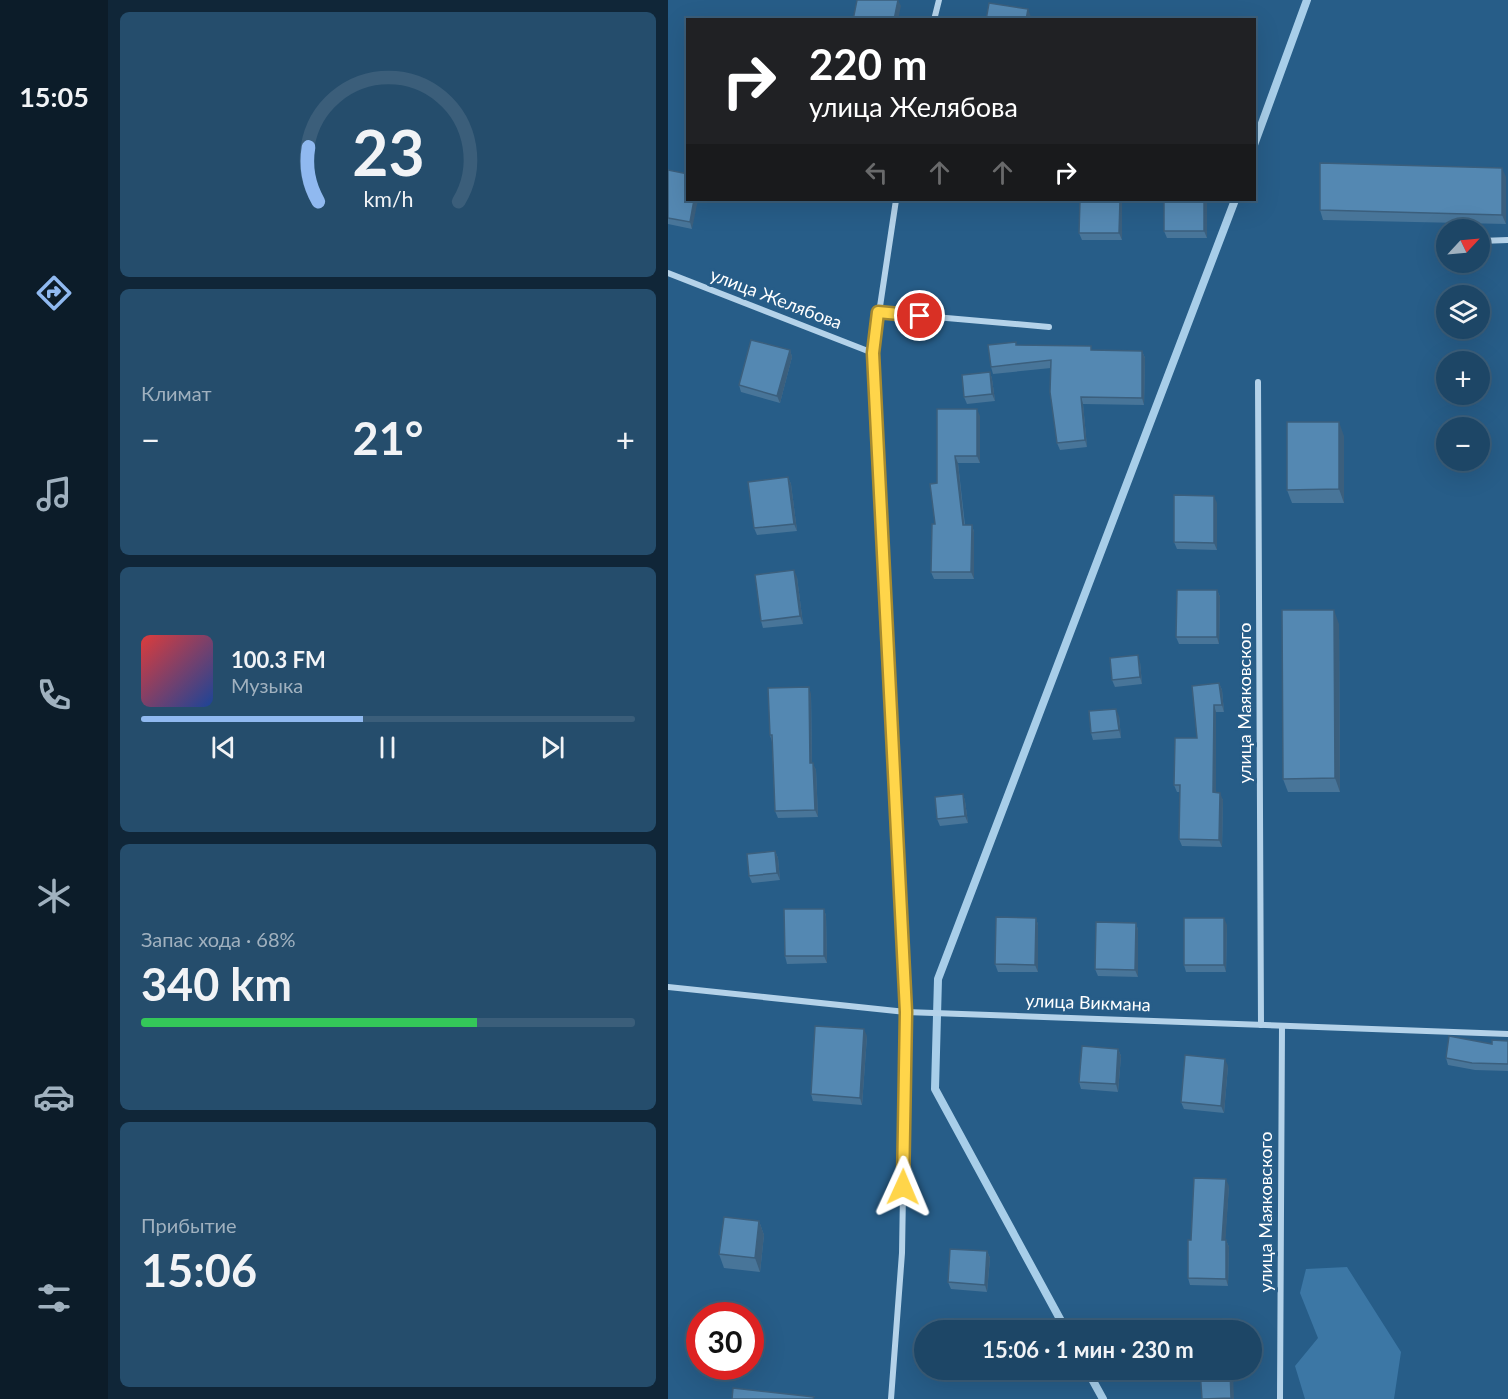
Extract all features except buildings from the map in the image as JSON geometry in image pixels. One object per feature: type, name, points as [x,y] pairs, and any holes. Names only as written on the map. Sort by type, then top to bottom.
[{"type":"street","points":[[934,18],[939,0]]},
{"type":"street","points":[[891,1399],[902,1252],[906,1012],[873,353],[896,201]]},
{"type":"street","points":[[1490,241],[1508,240]]},
{"type":"street","name":"улица Желябова","points":[[668,273],[873,353]]},
{"type":"street","points":[[878,312],[1049,327]]},
{"type":"street","name":"улица Маяковского","points":[[1258,382],[1261,1025]]},
{"type":"street","name":"улица Викмана","points":[[668,987],[906,1012],[1508,1034]]},
{"type":"street","name":"улица Маяковского","points":[[1280,1399],[1282,1026]]},
{"type":"shaded area","points":[[1347,1267],[1401,1352],[1394,1399],[1305,1399],[1295,1366],[1318,1338],[1300,1293],[1306,1269]]},
{"type":"waterway","points":[[1256,140],[1307,0]]},
{"type":"waterway","points":[[1061,1320],[935,1089],[938,979],[1235,201]]},
{"type":"waterway","points":[[1093,1380],[1103,1399]]},
{"type":"route","points":[[903,1187],[906,1012],[873,353],[878,312],[920,316]]}]
